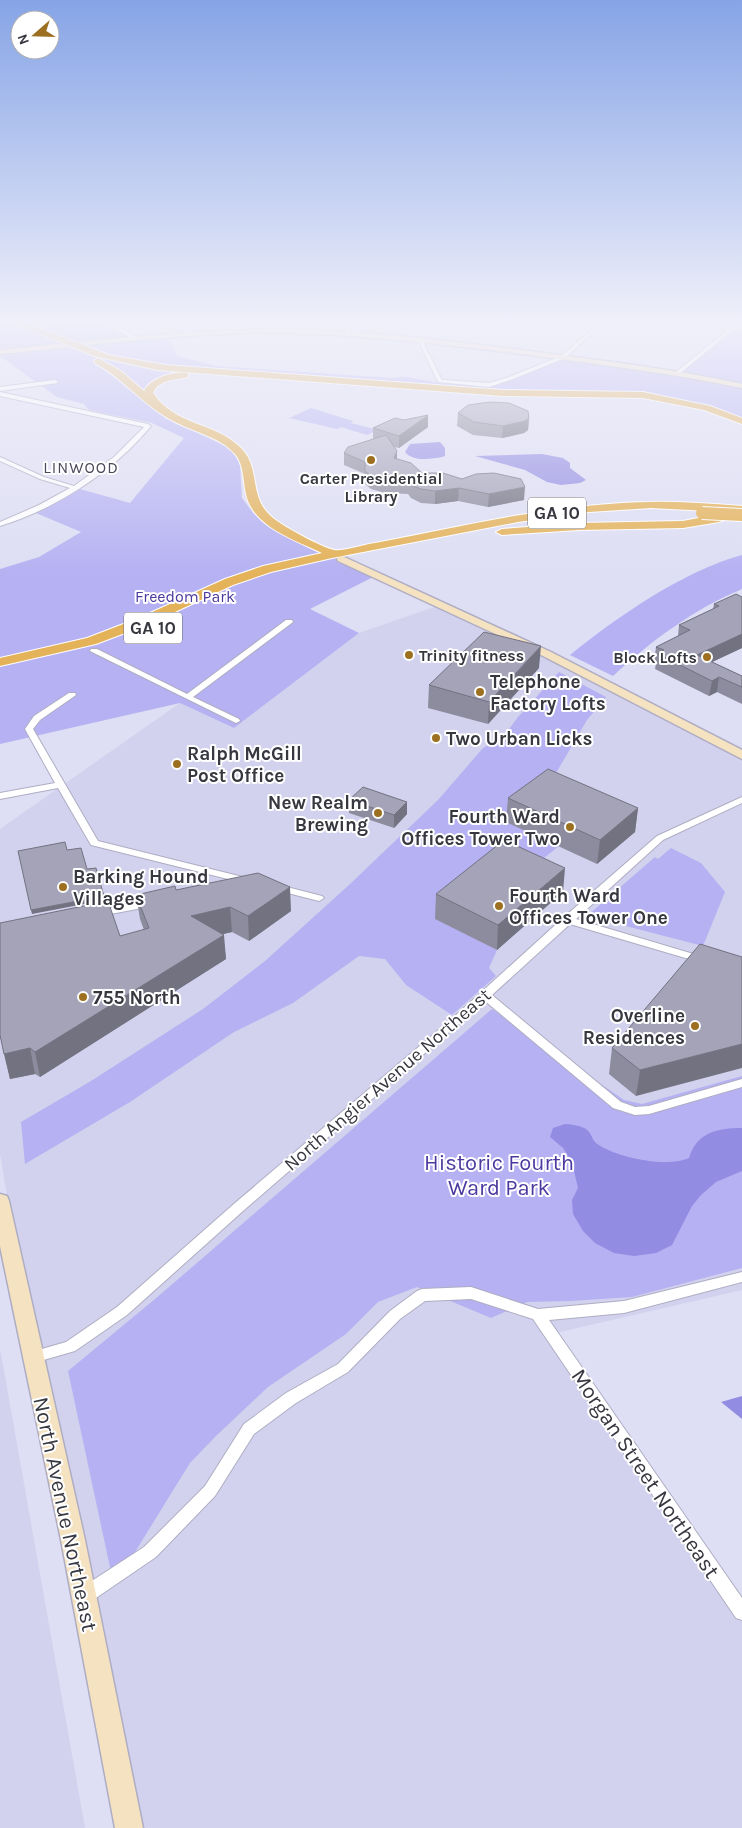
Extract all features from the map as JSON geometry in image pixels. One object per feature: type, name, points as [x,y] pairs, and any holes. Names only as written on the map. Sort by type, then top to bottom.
[{"type":"highway","points":[[695,405],[720,412],[742,421]]},
{"type":"highway","points":[[695,405],[719,414],[742,428]]},
{"type":"highway","points":[[157,406],[183,422],[209,433],[232,446],[244,459],[254,505],[264,517],[338,557]]},
{"type":"highway","name":"GA 10","points":[[0,672],[94,651],[142,632],[245,586],[280,574],[338,557],[480,526],[574,510],[644,505],[719,507],[742,512]]},
{"type":"highway","name":"GA 10","points":[[0,662],[91,641],[144,621],[229,582],[267,569],[474,535],[550,520],[602,514],[656,511],[742,512]]},
{"type":"highway","points":[[474,535],[564,527],[679,526],[717,520],[742,512]]},
{"type":"main road","points":[[338,557],[547,654],[742,755]]},
{"type":"main road","name":"North Avenue Northeast","points":[[0,1200],[84,1596],[129,1828]]},
{"type":"street","points":[[0,524],[34,510],[76,488],[117,459],[148,426],[52,405]]},
{"type":"street","points":[[0,459],[42,478],[76,488]]},
{"type":"street","points":[[188,697],[289,622]]},
{"type":"street","points":[[94,651],[236,721]]},
{"type":"street","points":[[72,695],[38,718],[29,729],[59,785],[94,843],[225,879],[255,882]]},
{"type":"street","points":[[0,796],[59,785]]},
{"type":"street","name":"North Angier Avenue Northeast","points":[[33,1357],[70,1347],[122,1311],[239,1207],[485,995],[660,838],[742,800]]},
{"type":"street","points":[[274,887],[319,898]]},
{"type":"street","points":[[86,916],[163,901]]},
{"type":"street","points":[[567,920],[715,964]]},
{"type":"street","points":[[485,995],[617,1105],[634,1111],[649,1110],[742,1083]]},
{"type":"street","points":[[84,1596],[150,1552],[210,1491],[249,1429],[291,1398],[343,1368],[395,1315],[422,1295],[471,1293],[538,1315],[602,1311],[624,1307],[742,1277]]},
{"type":"street","name":"Morgan Street Northeast","points":[[538,1315],[742,1612]]},
{"type":"shaded area","points":[[440,442],[445,448],[445,456],[442,457],[417,459],[405,452],[410,444]]},
{"type":"shaded area","points":[[542,454],[563,458],[570,463],[570,468],[586,480],[580,483],[561,485],[547,482],[525,470],[475,456]]},
{"type":"shaded area","points":[[440,605],[742,753],[742,1290],[551,1334],[742,1609],[742,1828],[128,1828],[39,1385],[0,1154],[0,829],[180,703],[234,728],[359,633]]},
{"type":"shaded area","points":[[565,1124],[585,1128],[596,1143],[616,1153],[655,1162],[680,1161],[689,1158],[697,1142],[710,1133],[725,1129],[742,1128],[742,1171],[716,1182],[701,1195],[692,1206],[672,1245],[656,1253],[634,1256],[614,1253],[595,1243],[583,1231],[573,1214],[572,1200],[578,1188],[572,1162],[563,1148],[550,1137],[553,1128]]},
{"type":"shaded area","points":[[0,1350],[3,1365],[85,1828],[0,1828]]},
{"type":"shaded area","points":[[742,1396],[742,1419],[721,1402]]},
{"type":"green space","name":"Freedom Park","points":[[85,405],[151,405],[165,418],[232,449],[240,465],[242,498],[254,514],[278,531],[381,573],[310,609],[359,633],[234,728],[180,703],[0,744],[0,569],[39,557],[81,532],[36,513],[80,489],[130,503],[184,438],[152,423],[89,410]]},
{"type":"green space","name":"Freedom Park","points":[[703,405],[742,405],[742,419],[719,409]]},
{"type":"green space","points":[[311,408],[353,421],[351,423],[378,430],[367,435],[341,427],[337,429],[289,418]]},
{"type":"green space","points":[[742,555],[742,589],[690,616],[642,650],[613,676],[570,655],[608,626],[674,584],[720,562]]},
{"type":"green space","points":[[559,672],[606,697],[587,720],[545,792],[507,822],[559,846],[524,874],[435,918],[497,950],[489,968],[496,976],[452,1015],[406,985],[385,959],[359,956],[293,1003],[234,1032],[130,1102],[25,1164],[21,1122],[91,1081],[203,1009],[265,961],[350,884],[438,800],[483,748],[504,736],[518,717]]},
{"type":"green space","points":[[671,848],[701,863],[725,892],[703,946],[587,916],[655,857],[658,859]]},
{"type":"green space","name":"Historic Fourth Ward Park","points":[[492,1009],[624,1100],[642,1104],[742,1076],[742,1268],[632,1297],[527,1302],[491,1318],[417,1287],[378,1302],[346,1334],[268,1387],[190,1463],[114,1586],[68,1371],[155,1299]]},
{"type":"building","points":[[468,405],[514,405],[528,411],[529,418],[525,421],[503,426],[474,422],[458,413]]},
{"type":"building","points":[[428,415],[399,436],[373,428],[395,418],[404,420]]},
{"type":"building","points":[[386,435],[397,451],[394,458],[411,463],[422,473],[443,473],[462,479],[476,474],[494,473],[521,479],[525,487],[489,494],[459,488],[435,491],[421,489],[411,485],[408,480],[386,480],[371,476],[365,471],[365,462],[344,453],[348,447]]},
{"type":"building","points":[[736,594],[742,597],[742,634],[697,655],[742,676],[742,687],[719,677],[712,681],[658,654],[664,650],[656,647],[690,630],[679,625],[719,606],[714,604]]},
{"type":"building","points":[[484,632],[541,646],[489,702],[429,685]]},
{"type":"building","points":[[548,769],[638,808],[600,840],[508,798]]},
{"type":"building","points":[[363,787],[407,802],[394,815],[349,800]]},
{"type":"building","points":[[504,840],[565,868],[498,925],[436,894]]},
{"type":"building","name":"Barking Hound Villages","points":[[65,842],[67,850],[81,848],[87,869],[96,868],[104,896],[31,910],[18,851]]},
{"type":"building","name":"755 North","points":[[258,873],[290,887],[248,916],[230,907],[191,916],[224,935],[35,1052],[30,1048],[4,1054],[0,1035],[0,923],[108,901],[120,936],[149,928],[136,895],[175,886],[176,890]]},
{"type":"building","name":"Overline Residences","points":[[700,944],[742,957],[742,1044],[640,1070],[612,1048]]},
{"type":"place","name":"Carter Presidential Library","points":[[371,460]]},
{"type":"place","name":"Trinity fitness","points":[[409,655]]},
{"type":"place","name":"Block Lofts","points":[[707,657]]},
{"type":"place","name":"Telephone Factory Lofts","points":[[480,692]]},
{"type":"place","name":"Two Urban Licks","points":[[436,738]]},
{"type":"place","name":"Ralph McGill Post Office","points":[[177,764]]},
{"type":"place","name":"New Realm Brewing","points":[[378,813]]},
{"type":"place","name":"Fourth Ward Offices Tower Two","points":[[570,827]]},
{"type":"place","name":"Barking Hound Villages","points":[[63,887]]},
{"type":"place","name":"Fourth Ward Offices Tower One","points":[[499,906]]},
{"type":"place","name":"755 North","points":[[83,997]]},
{"type":"place","name":"Overline Residences","points":[[695,1026]]},
{"type":"district","name":"LINWOOD","points":[[81,467]]}]
